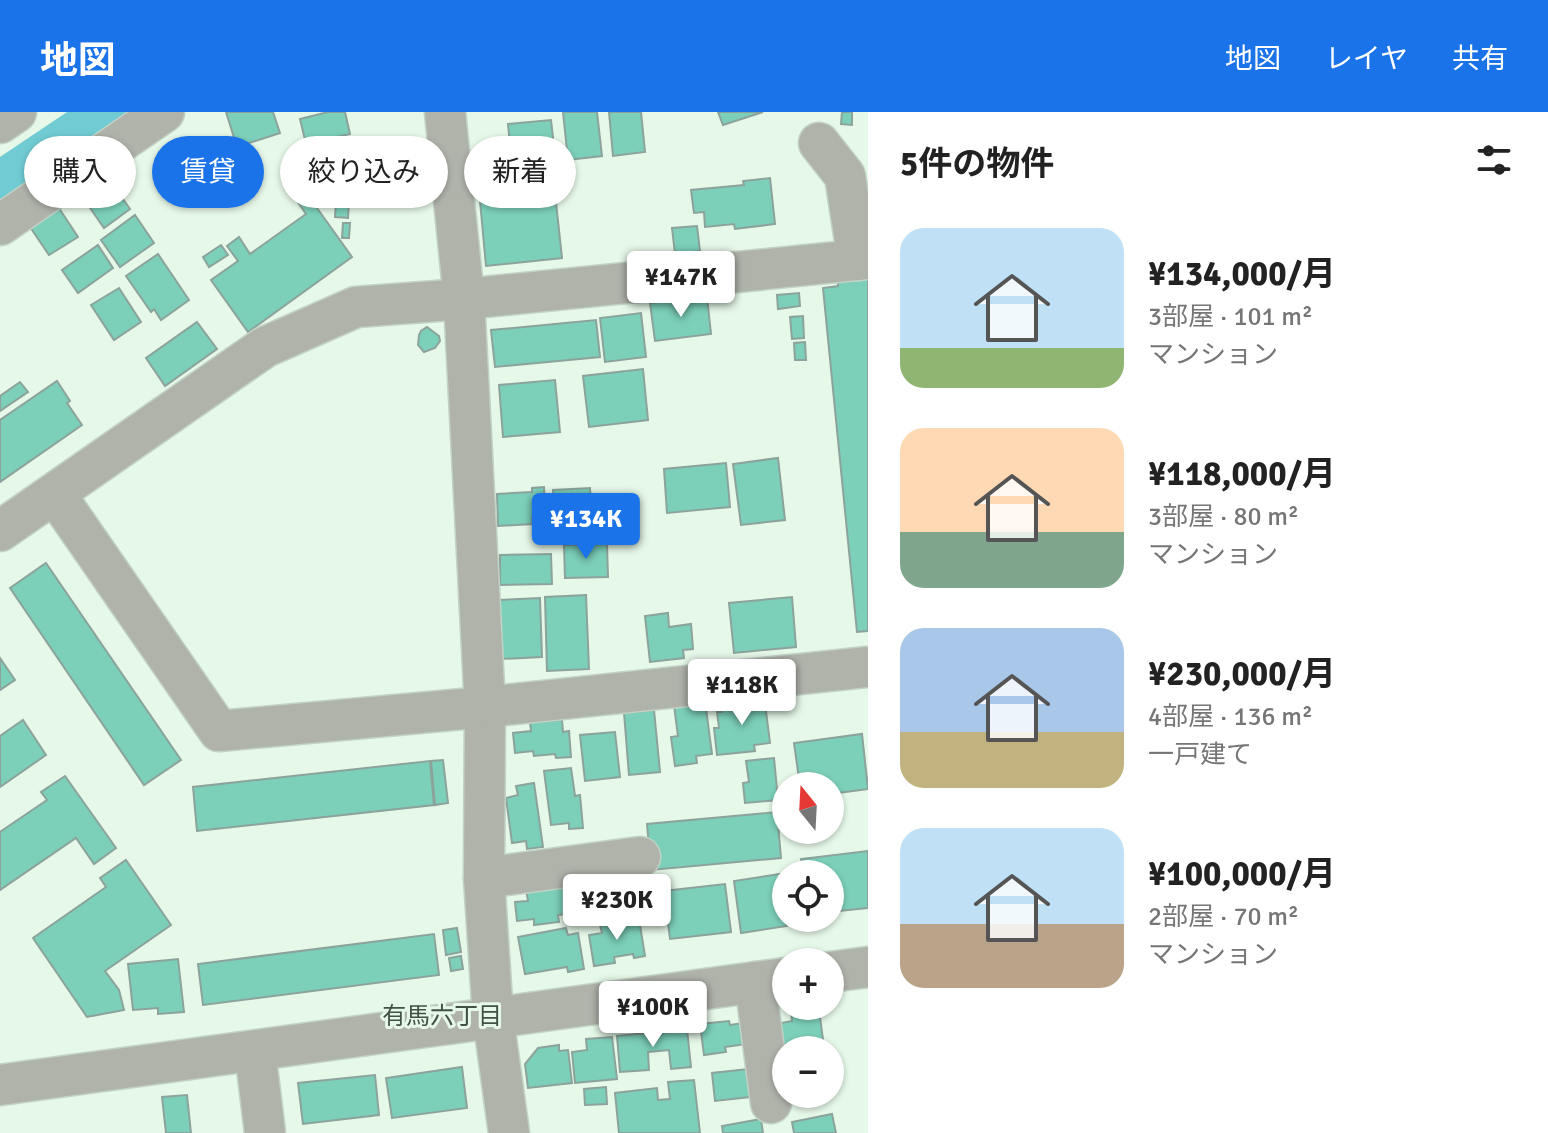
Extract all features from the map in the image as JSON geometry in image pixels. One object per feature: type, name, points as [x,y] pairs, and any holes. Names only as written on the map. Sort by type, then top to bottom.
[{"type":"street","points":[[0,123],[16,112]]},
{"type":"street","points":[[0,225],[164,112]]},
{"type":"street","points":[[445,112],[464,299],[485,707],[484,878],[493,1017],[509,1133]]},
{"type":"street","points":[[0,531],[265,347],[356,307],[863,260],[845,176],[819,143]]},
{"type":"street","points":[[55,494],[219,731],[868,667]]},
{"type":"street","points":[[484,878],[640,857]]},
{"type":"street","points":[[844,970],[868,967]]},
{"type":"street","points":[[0,1085],[771,980],[771,1103]]},
{"type":"street","points":[[255,1051],[265,1133]]},
{"type":"building","points":[[226,112],[273,112],[280,133],[264,138],[234,136]]},
{"type":"building","points":[[328,112],[345,112],[350,134],[304,136],[300,119]]},
{"type":"building","points":[[563,112],[597,112],[602,156],[576,159],[576,136],[566,136]]},
{"type":"building","points":[[609,112],[641,112],[645,152],[613,156]]},
{"type":"building","points":[[718,112],[763,112],[723,125]]},
{"type":"building","points":[[842,112],[852,112],[852,125],[841,124]]},
{"type":"building","points":[[551,120],[553,136],[509,136],[508,124]]},
{"type":"building","points":[[770,178],[775,224],[735,229],[734,224],[705,227],[704,212],[694,213],[691,190],[744,185],[743,181]]},
{"type":"building","points":[[46,208],[59,208],[78,237],[49,255],[26,221]]},
{"type":"building","points":[[90,208],[129,208],[130,209],[104,228]]},
{"type":"building","points":[[302,208],[317,208],[352,257],[248,332],[211,280],[238,261],[227,246],[239,237],[250,254],[306,214]]},
{"type":"building","points":[[336,208],[349,208],[348,218],[335,217]]},
{"type":"building","points":[[481,208],[557,208],[562,258],[486,266]]},
{"type":"building","points":[[135,215],[154,243],[120,267],[101,240]]},
{"type":"building","points":[[343,223],[350,223],[349,238],[342,238]]},
{"type":"building","points":[[697,226],[700,251],[675,254],[672,228]]},
{"type":"building","points":[[98,245],[113,268],[78,293],[62,270]]},
{"type":"building","points":[[221,245],[228,255],[209,267],[203,257]]},
{"type":"building","points":[[158,254],[189,300],[161,320],[154,309],[151,312],[126,276]]},
{"type":"building","points":[[868,276],[868,631],[857,632],[823,288],[838,286],[838,279]]},
{"type":"building","points":[[119,288],[141,322],[114,340],[91,305]]},
{"type":"building","points":[[799,293],[800,306],[778,309],[777,295]]},
{"type":"building","points":[[707,297],[711,334],[655,341],[650,303]]},
{"type":"building","points":[[641,313],[646,357],[605,362],[600,318]]},
{"type":"building","points":[[803,316],[804,338],[792,339],[790,317]]},
{"type":"building","points":[[596,320],[600,357],[495,367],[491,330]]},
{"type":"building","points":[[197,322],[217,349],[165,386],[146,358]]},
{"type":"building","points":[[427,327],[439,336],[440,341],[435,348],[424,352],[418,345],[419,335]]},
{"type":"building","points":[[805,342],[806,360],[795,360],[794,343]]},
{"type":"building","points":[[643,369],[648,420],[589,427],[583,376]]},
{"type":"building","points":[[555,380],[560,432],[503,437],[499,385]]},
{"type":"building","points":[[57,381],[82,425],[0,482],[0,420]]},
{"type":"building","points":[[20,382],[28,392],[0,411],[0,396]]},
{"type":"building","points":[[778,458],[785,520],[741,525],[733,464]]},
{"type":"building","points":[[726,463],[730,507],[667,513],[664,469]]},
{"type":"building","points":[[544,487],[545,517],[532,518],[533,524],[498,526],[497,494],[532,492],[532,488]]},
{"type":"building","points":[[590,488],[592,517],[554,518],[553,490]]},
{"type":"building","points":[[607,544],[608,577],[565,578],[564,545]]},
{"type":"building","points":[[551,554],[552,584],[500,585],[500,555]]},
{"type":"building","points":[[46,563],[181,760],[144,785],[10,588]]},
{"type":"building","points":[[586,595],[589,669],[547,671],[545,597]]},
{"type":"building","points":[[792,597],[796,647],[734,653],[729,603]]},
{"type":"building","points":[[540,598],[542,657],[501,659],[499,600]]},
{"type":"building","points":[[668,613],[669,627],[691,624],[693,649],[683,650],[684,658],[650,662],[645,616]]},
{"type":"building","points":[[0,658],[15,680],[0,690]]},
{"type":"building","points":[[764,695],[770,743],[754,745],[755,751],[717,755],[714,728],[719,728],[717,712],[722,712],[721,707],[742,704],[741,698]]},
{"type":"building","points":[[705,701],[712,754],[696,756],[697,763],[675,766],[671,737],[678,736],[674,705]]},
{"type":"building","points":[[654,710],[660,772],[629,775],[624,713]]},
{"type":"building","points":[[23,720],[46,755],[0,787],[0,736]]},
{"type":"building","points":[[562,720],[563,732],[569,731],[571,757],[556,758],[555,754],[534,756],[533,751],[515,753],[513,733],[531,731],[530,722]]},
{"type":"building","points":[[615,732],[620,777],[585,781],[580,735]]},
{"type":"building","points":[[862,734],[868,789],[844,792],[844,772],[798,772],[794,743]]},
{"type":"building","points":[[774,758],[772,801],[745,803],[743,783],[749,782],[746,761]]},
{"type":"building","points":[[443,760],[448,803],[435,805],[431,761]]},
{"type":"building","points":[[430,761],[434,805],[197,831],[193,787]]},
{"type":"building","points":[[571,768],[575,796],[580,795],[583,828],[569,829],[569,823],[551,825],[544,771]]},
{"type":"building","points":[[65,776],[116,848],[94,864],[76,838],[0,890],[0,832],[47,800],[41,792]]},
{"type":"building","points":[[534,783],[543,847],[527,849],[526,841],[512,843],[506,798],[518,795],[516,786]]},
{"type":"building","points":[[772,812],[772,844],[780,844],[781,858],[651,870],[647,824]]},
{"type":"building","points":[[868,851],[868,908],[844,911],[844,860],[801,859]]},
{"type":"building","points":[[126,860],[171,925],[105,971],[119,990],[124,1010],[87,1017],[33,938],[106,887],[100,878]]},
{"type":"building","points":[[772,875],[772,928],[741,933],[734,881]]},
{"type":"building","points":[[643,877],[644,885],[650,884],[652,904],[635,906],[636,911],[597,915],[595,892],[609,890],[608,880]]},
{"type":"building","points":[[573,883],[577,913],[558,915],[559,922],[534,925],[534,919],[517,921],[515,902],[528,901],[526,889]]},
{"type":"building","points":[[725,884],[731,932],[670,939],[664,891]]},
{"type":"building","points":[[639,919],[645,956],[614,957],[615,963],[594,966],[589,935],[602,933],[600,925]]},
{"type":"building","points":[[457,928],[461,952],[446,955],[443,930]]},
{"type":"building","points":[[566,928],[568,935],[578,933],[584,969],[568,972],[567,967],[525,974],[518,937]]},
{"type":"building","points":[[434,934],[439,975],[203,1005],[198,964]]},
{"type":"building","points":[[461,956],[463,969],[451,971],[449,958]]},
{"type":"building","points":[[178,959],[184,1012],[158,1014],[158,1008],[133,1010],[128,964]]},
{"type":"building","points":[[820,1020],[822,1036],[782,1036],[781,1023]]},
{"type":"building","points":[[729,1021],[730,1025],[744,1023],[747,1044],[725,1047],[726,1052],[704,1055],[700,1024]]},
{"type":"building","points":[[687,1029],[691,1067],[671,1069],[669,1050],[648,1052],[649,1070],[620,1072],[617,1036]]},
{"type":"building","points":[[612,1037],[617,1079],[575,1083],[572,1052],[587,1050],[586,1039]]},
{"type":"building","points":[[559,1045],[559,1051],[568,1050],[572,1083],[528,1088],[525,1064],[538,1048]]},
{"type":"building","points":[[462,1067],[467,1108],[392,1118],[386,1078]]},
{"type":"building","points":[[748,1069],[750,1097],[715,1101],[712,1073]]},
{"type":"building","points":[[375,1075],[379,1115],[303,1124],[298,1083]]},
{"type":"building","points":[[694,1080],[700,1133],[619,1133],[615,1093],[657,1088],[658,1100],[670,1099],[668,1082]]},
{"type":"building","points":[[606,1087],[607,1104],[585,1105],[584,1089]]},
{"type":"building","points":[[187,1095],[191,1133],[166,1133],[162,1097]]},
{"type":"building","points":[[832,1114],[836,1133],[794,1133],[792,1122]]},
{"type":"building","points":[[761,1119],[763,1133],[723,1133],[722,1126]]},
{"type":"waterway","points":[[0,193],[121,112]]},
{"type":"district","name":"有馬六丁目","points":[[442,1016]]}]
